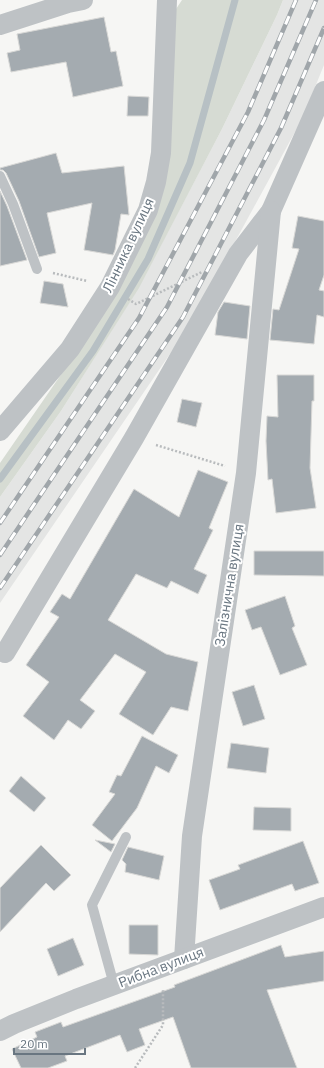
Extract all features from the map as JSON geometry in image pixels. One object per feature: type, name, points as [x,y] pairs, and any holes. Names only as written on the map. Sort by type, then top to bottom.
[{"type":"street","points":[[0,26],[68,3],[83,0]]},
{"type":"street","name":"Лінника вулиця","points":[[0,431],[70,349],[110,287],[148,210],[156,182],[161,153],[167,0]]},
{"type":"street","name":"Залізнична вулиця","points":[[5,653],[134,438],[238,254],[271,211],[324,91]]},
{"type":"street","name":"Залізнична вулиця","points":[[184,959],[192,836],[246,473],[271,211]]},
{"type":"street","name":"Рибна вулиця","points":[[0,1032],[14,1024],[114,985],[324,907]]},
{"type":"lane","points":[[0,176],[13,204],[37,269]]},
{"type":"lane","points":[[114,985],[92,905],[126,837]]},
{"type":"path","points":[[37,269],[110,287]]},
{"type":"path","points":[[136,304],[207,269]]},
{"type":"path","points":[[134,438],[246,473]]},
{"type":"path","points":[[135,1068],[163,1025],[163,967]]},
{"type":"shaded area","points":[[182,0],[283,0],[222,129],[139,288],[61,411],[0,497],[0,463],[98,321],[155,214],[176,9]]},
{"type":"shaded area","points":[[283,0],[324,0],[324,65],[302,119],[189,326],[0,603],[0,497],[61,411],[139,287],[222,129]]},
{"type":"building","points":[[104,17],[111,52],[116,51],[123,86],[73,97],[66,62],[11,72],[7,53],[20,50],[17,34]]},
{"type":"building","points":[[128,96],[149,97],[148,116],[127,116]]},
{"type":"building","points":[[56,153],[62,173],[124,166],[129,215],[121,214],[113,255],[84,250],[92,203],[47,213],[56,253],[39,257],[19,201],[6,173],[3,170],[0,170],[0,168]]},
{"type":"building","points":[[0,191],[27,260],[0,266]]},
{"type":"building","points":[[298,216],[324,221],[324,275],[319,290],[324,291],[324,317],[317,315],[314,344],[270,340],[273,309],[279,310],[299,249],[292,248]]},
{"type":"building","points":[[44,281],[63,284],[68,307],[40,303]]},
{"type":"building","points":[[224,302],[250,306],[247,339],[215,335],[218,312]]},
{"type":"building","points":[[277,375],[314,375],[310,468],[316,508],[276,513],[272,479],[268,480],[266,441],[267,416],[278,417]]},
{"type":"building","points":[[182,399],[202,403],[196,427],[177,422]]},
{"type":"building","points":[[198,470],[228,482],[209,528],[213,530],[194,569],[207,575],[198,594],[171,581],[167,588],[136,574],[108,620],[166,654],[198,662],[188,711],[171,707],[153,735],[119,714],[146,672],[115,654],[80,700],[95,711],[81,729],[68,720],[54,740],[23,716],[49,682],[26,665],[59,617],[50,612],[62,594],[70,599],[134,489],[179,517]]},
{"type":"building","points":[[254,551],[324,551],[324,576],[254,575]]},
{"type":"building","points":[[285,596],[295,626],[292,628],[307,665],[280,675],[261,627],[252,630],[245,610]]},
{"type":"building","points":[[254,685],[265,719],[243,726],[232,692]]},
{"type":"building","points":[[142,736],[178,755],[169,773],[156,766],[137,808],[112,841],[92,825],[115,794],[109,792],[117,775],[121,776]]},
{"type":"building","points":[[231,743],[269,748],[266,773],[227,768]]},
{"type":"building","points":[[21,776],[46,798],[34,812],[9,791]]},
{"type":"building","points":[[254,807],[291,808],[291,831],[253,830]]},
{"type":"building","points":[[95,840],[115,844],[111,852]]},
{"type":"building","points":[[303,841],[319,883],[295,891],[292,884],[220,910],[209,880],[240,869],[238,865]]},
{"type":"building","points":[[41,845],[71,875],[54,891],[46,883],[0,932],[0,888]]},
{"type":"building","points":[[128,847],[164,856],[159,880],[125,872],[126,864],[122,860]]},
{"type":"building","points":[[129,925],[158,925],[158,955],[129,954]]},
{"type":"building","points":[[73,938],[84,965],[58,976],[47,949]]},
{"type":"building","points":[[281,945],[285,957],[324,951],[324,981],[267,990],[297,1068],[191,1068],[173,1017],[139,1029],[145,1045],[127,1052],[120,1035],[65,1056],[67,1061],[48,1068],[21,1068],[12,1049],[37,1037],[35,1032],[61,1022],[63,1027],[175,987],[174,985]]},
{"type":"waterway","points":[[0,479],[93,351],[148,259],[190,163],[235,0]]},
{"type":"railway","points":[[0,523],[139,318],[248,112],[296,0]]},
{"type":"railway","points":[[0,555],[167,307],[264,120],[316,0]]},
{"type":"railway","points":[[0,588],[183,317],[281,128],[324,28]]}]
